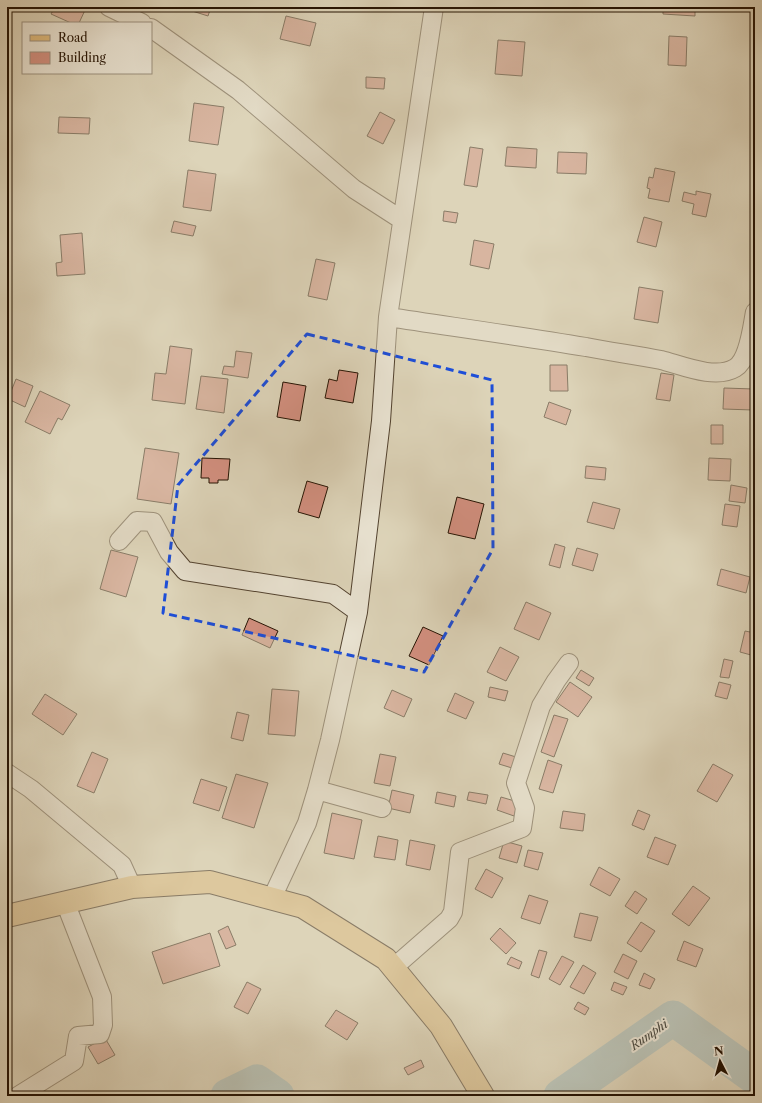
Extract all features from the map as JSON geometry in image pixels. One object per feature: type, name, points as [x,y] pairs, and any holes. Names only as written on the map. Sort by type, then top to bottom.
[{"type":"main road","points":[[7,916],[132,888],[210,882],[303,907],[386,959],[441,1026],[483,1096]]},
{"type":"street","points":[[109,7],[140,22]]},
{"type":"street","points":[[272,898],[307,823],[317,790],[330,740],[358,612],[381,422],[388,317],[434,7]]},
{"type":"street","points":[[152,29],[238,90],[354,189],[402,220]]},
{"type":"street","points":[[388,317],[533,338],[662,360],[696,371],[721,372],[735,368],[742,361],[749,344],[755,312]]},
{"type":"street","points":[[119,541],[137,521],[153,522],[170,552],[185,571],[333,594],[358,612]]},
{"type":"street","points":[[393,968],[449,919],[453,912],[460,852],[522,828],[525,808],[516,783],[542,706],[556,681],[569,663]]},
{"type":"street","points":[[7,772],[31,789],[122,865],[132,888]]},
{"type":"street","points":[[317,790],[382,808]]},
{"type":"street","points":[[18,1096],[74,1061],[78,1036],[100,1034],[103,1025],[102,997],[65,902]]},
{"type":"highlighted area","points":[[307,334],[492,380],[493,549],[424,672],[163,613],[178,485]]},
{"type":"building","points":[[55,7],[86,8],[79,22],[69,22],[51,14]]},
{"type":"building","points":[[190,7],[211,7],[208,16],[189,10]]},
{"type":"building","points":[[663,7],[695,7],[695,16],[663,14]]},
{"type":"building","points":[[286,16],[316,23],[310,46],[280,39]]},
{"type":"building","points":[[669,36],[687,37],[686,66],[668,65]]},
{"type":"building","points":[[498,40],[525,42],[522,76],[495,74]]},
{"type":"building","points":[[366,77],[385,78],[384,89],[366,88]]},
{"type":"building","points":[[194,103],[224,107],[218,145],[189,141]]},
{"type":"building","points":[[380,112],[395,120],[383,144],[367,136]]},
{"type":"building","points":[[59,117],[90,118],[89,134],[58,133]]},
{"type":"building","points":[[470,147],[483,149],[477,187],[464,185]]},
{"type":"building","points":[[507,147],[537,149],[536,168],[505,166]]},
{"type":"building","points":[[558,152],[587,153],[586,174],[557,173]]},
{"type":"building","points":[[655,168],[675,172],[669,202],[648,198],[650,189],[647,188],[649,177],[653,178]]},
{"type":"building","points":[[188,170],[216,174],[211,211],[183,207]]},
{"type":"building","points":[[696,191],[711,194],[706,217],[692,214],[694,204],[682,201],[684,192],[696,195]]},
{"type":"building","points":[[444,211],[458,213],[456,223],[443,221]]},
{"type":"building","points":[[644,217],[662,222],[656,247],[637,242]]},
{"type":"building","points":[[174,221],[196,226],[193,236],[171,232]]},
{"type":"building","points":[[82,233],[85,274],[57,276],[56,263],[62,262],[60,235]]},
{"type":"building","points":[[474,240],[494,244],[489,269],[470,265]]},
{"type":"building","points":[[316,259],[335,263],[327,300],[308,296]]},
{"type":"building","points":[[639,287],[663,291],[658,323],[634,319]]},
{"type":"building","points":[[170,346],[192,349],[185,404],[152,400],[155,373],[166,374]]},
{"type":"building","points":[[236,351],[252,353],[248,378],[222,374],[224,366],[234,367]]},
{"type":"building","points":[[550,365],[567,365],[568,391],[550,391]]},
{"type":"building","points":[[339,370],[358,373],[353,403],[325,398],[329,379],[337,381]]},
{"type":"building","points":[[661,373],[674,375],[670,401],[656,399]]},
{"type":"building","points":[[201,376],[228,379],[224,413],[196,409]]},
{"type":"building","points":[[16,379],[33,386],[25,407],[8,399]]},
{"type":"building","points":[[283,382],[306,386],[300,421],[277,417]]},
{"type":"building","points":[[724,388],[754,389],[753,410],[723,409]]},
{"type":"building","points":[[40,391],[70,405],[62,420],[58,418],[50,434],[25,422]]},
{"type":"building","points":[[549,402],[571,410],[566,425],[544,417]]},
{"type":"building","points":[[711,425],[723,425],[723,444],[711,444]]},
{"type":"building","points":[[145,448],[179,453],[171,504],[137,499]]},
{"type":"building","points":[[202,458],[230,459],[228,480],[218,480],[218,483],[209,483],[209,478],[201,478]]},
{"type":"building","points":[[709,458],[731,459],[730,481],[708,480]]},
{"type":"building","points":[[586,466],[606,468],[605,480],[585,478]]},
{"type":"building","points":[[307,481],[328,487],[319,518],[298,512]]},
{"type":"building","points":[[731,485],[747,488],[745,503],[729,501]]},
{"type":"building","points":[[457,497],[484,504],[475,539],[448,533]]},
{"type":"building","points":[[593,502],[620,509],[614,529],[587,522]]},
{"type":"building","points":[[725,504],[740,506],[737,527],[722,525]]},
{"type":"building","points":[[555,544],[565,547],[560,568],[549,565]]},
{"type":"building","points":[[577,548],[598,554],[593,571],[572,565]]},
{"type":"building","points":[[111,550],[138,557],[126,597],[100,589]]},
{"type":"building","points":[[721,569],[750,577],[746,593],[717,585]]},
{"type":"building","points":[[526,602],[551,613],[539,640],[514,629]]},
{"type":"building","points":[[249,618],[278,631],[270,648],[242,635]]},
{"type":"building","points":[[423,627],[443,636],[429,665],[409,656]]},
{"type":"building","points":[[745,631],[755,633],[755,640],[751,655],[740,652]]},
{"type":"building","points":[[500,647],[519,657],[506,681],[487,672]]},
{"type":"building","points":[[724,659],[733,661],[729,678],[720,677]]},
{"type":"building","points":[[581,670],[594,678],[589,686],[576,678]]},
{"type":"building","points":[[570,682],[592,697],[578,717],[556,702]]},
{"type":"building","points":[[719,682],[731,685],[727,699],[715,696]]},
{"type":"building","points":[[490,687],[508,691],[505,701],[488,697]]},
{"type":"building","points":[[272,689],[299,691],[295,736],[268,734]]},
{"type":"building","points":[[392,690],[412,699],[404,717],[384,708]]},
{"type":"building","points":[[455,693],[474,702],[466,719],[447,711]]},
{"type":"building","points":[[45,694],[77,714],[63,735],[32,714]]},
{"type":"building","points":[[237,712],[249,715],[243,741],[231,738]]},
{"type":"building","points":[[554,715],[568,719],[554,757],[541,752]]},
{"type":"building","points":[[92,752],[108,759],[94,793],[77,786]]},
{"type":"building","points":[[503,753],[516,757],[512,768],[499,764]]},
{"type":"building","points":[[380,754],[396,757],[390,786],[374,783]]},
{"type":"building","points":[[548,760],[562,765],[553,793],[539,789]]},
{"type":"building","points":[[713,764],[733,775],[717,802],[697,791]]},
{"type":"building","points":[[236,774],[268,783],[254,828],[222,818]]},
{"type":"building","points":[[201,779],[227,787],[219,811],[193,803]]},
{"type":"building","points":[[392,790],[414,795],[410,813],[388,808]]},
{"type":"building","points":[[437,792],[456,796],[454,807],[435,803]]},
{"type":"building","points":[[469,792],[488,795],[486,804],[467,800]]},
{"type":"building","points":[[501,797],[518,802],[514,816],[497,810]]},
{"type":"building","points":[[638,810],[650,815],[644,830],[632,825]]},
{"type":"building","points":[[563,811],[585,814],[583,831],[560,828]]},
{"type":"building","points":[[332,813],[362,820],[354,859],[324,853]]},
{"type":"building","points":[[378,836],[398,840],[395,860],[374,857]]},
{"type":"building","points":[[655,837],[676,845],[668,865],[647,857]]},
{"type":"building","points":[[410,840],[435,845],[430,870],[406,865]]},
{"type":"building","points":[[504,841],[522,846],[517,863],[499,858]]},
{"type":"building","points":[[528,850],[543,853],[538,870],[524,866]]},
{"type":"building","points":[[599,867],[620,879],[610,896],[590,885]]},
{"type":"building","points":[[486,869],[503,878],[492,898],[475,889]]},
{"type":"building","points":[[693,886],[710,898],[689,926],[672,914]]},
{"type":"building","points":[[635,891],[647,899],[637,914],[625,906]]},
{"type":"building","points":[[529,895],[548,901],[540,924],[521,918]]},
{"type":"building","points":[[580,913],[598,917],[591,941],[574,937]]},
{"type":"building","points":[[641,922],[655,931],[641,952],[627,943]]},
{"type":"building","points":[[228,926],[236,945],[226,949],[218,931]]},
{"type":"building","points":[[500,928],[516,943],[506,954],[490,939]]},
{"type":"building","points":[[210,933],[220,966],[163,984],[152,952]]},
{"type":"building","points":[[684,941],[703,949],[696,967],[677,960]]},
{"type":"building","points":[[539,950],[547,952],[539,978],[531,975]]},
{"type":"building","points":[[623,954],[637,961],[628,979],[614,972]]},
{"type":"building","points":[[562,956],[574,962],[560,985],[549,979]]},
{"type":"building","points":[[511,957],[522,962],[519,969],[507,964]]},
{"type":"building","points":[[583,965],[596,973],[584,994],[570,987]]},
{"type":"building","points":[[644,973],[655,979],[650,989],[639,985]]},
{"type":"building","points":[[247,982],[261,989],[248,1014],[234,1007]]},
{"type":"building","points":[[614,982],[627,987],[623,995],[611,990]]},
{"type":"building","points":[[578,1002],[589,1008],[585,1015],[574,1009]]},
{"type":"building","points":[[336,1010],[358,1023],[347,1040],[325,1026]]},
{"type":"building","points":[[105,1038],[115,1055],[98,1064],[88,1047]]},
{"type":"building","points":[[421,1060],[424,1067],[408,1075],[404,1068]]},
{"type":"waterway","name":"Rumphi","points":[[561,1096],[673,1018],[755,1077]]},
{"type":"waterway","name":"Rumphi","points":[[228,1096],[257,1082],[277,1096]]}]
